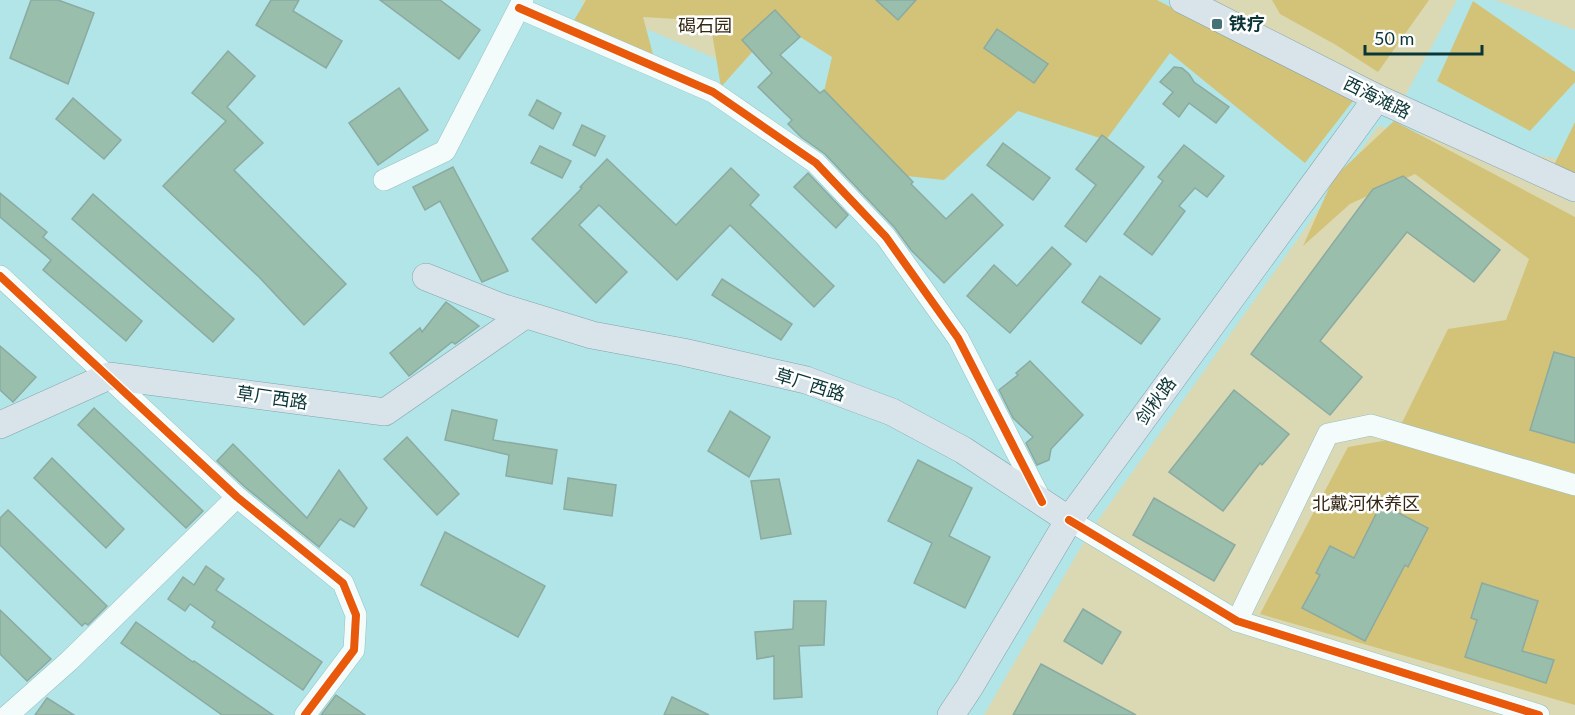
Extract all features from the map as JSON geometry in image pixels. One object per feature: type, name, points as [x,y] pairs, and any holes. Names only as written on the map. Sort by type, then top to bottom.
[{"type":"main road","name":"西海滩路","points":[[1183,0],[1377,98],[1575,189]]},
{"type":"main road","name":"剑秋路","points":[[951,715],[1070,520],[1377,98]]},
{"type":"main road","name":"草厂西路","points":[[426,277],[501,308],[592,335],[806,380],[892,412],[963,450],[1070,520]]},
{"type":"main road","name":"草厂西路","points":[[109,376],[385,412],[525,315]]},
{"type":"main road","points":[[0,425],[109,376]]},
{"type":"street","points":[[384,180],[445,151],[521,4],[713,92],[816,163],[886,237],[958,338],[1042,502]]},
{"type":"street","points":[[0,276],[237,497],[343,584],[356,615],[354,650],[305,715]]},
{"type":"street","points":[[1237,621],[1328,434],[1371,425],[1575,484]]},
{"type":"street","points":[[8,715],[69,662],[237,497]]},
{"type":"street","points":[[1070,520],[1237,621],[1507,710],[1539,715]]},
{"type":"green space","name":"碣石园","points":[[579,0],[752,0],[717,59]]},
{"type":"green space","points":[[586,0],[1157,0],[1353,101],[1305,163],[1170,53],[1106,140],[1018,111],[944,180],[897,175],[822,100],[832,57],[778,23],[721,87],[710,21],[643,17],[658,73],[573,22]]},
{"type":"green space","points":[[1199,0],[1457,0],[1403,103]]},
{"type":"green space","points":[[1272,0],[1429,0],[1378,72],[1336,45],[1280,14]]},
{"type":"green space","points":[[1495,0],[1575,0],[1575,30]]},
{"type":"green space","points":[[1473,1],[1575,72],[1575,82],[1530,131],[1437,81]]},
{"type":"green space","points":[[1394,121],[1575,217],[1575,705],[1260,614],[1348,447],[1394,439],[1448,329],[1506,320],[1529,259],[1415,174],[1350,204],[1303,246],[1334,177]]},
{"type":"green space","points":[[1575,122],[1575,175],[1553,167]]},
{"type":"green space","name":"北戴河休养区","points":[[1378,126],[1569,161],[1575,148],[1575,715],[984,715],[1089,533]]},
{"type":"building","points":[[31,0],[58,0],[94,13],[68,84],[10,58]]},
{"type":"building","points":[[271,0],[299,0],[293,11],[342,41],[326,68],[256,25]]},
{"type":"building","points":[[380,0],[440,0],[480,30],[459,59]]},
{"type":"building","points":[[876,0],[916,0],[898,20]]},
{"type":"building","points":[[775,10],[800,37],[780,55],[820,93],[824,90],[946,219],[972,194],[1003,225],[944,283],[911,250],[895,228],[825,154],[801,137],[788,124],[792,120],[758,87],[772,73],[742,40]]},
{"type":"building","points":[[997,29],[1048,64],[1034,83],[984,48]]},
{"type":"building","points":[[228,51],[255,76],[227,107],[263,143],[234,170],[346,284],[304,325],[259,277],[163,186],[226,121],[192,93]]},
{"type":"building","points":[[1174,67],[1182,68],[1194,82],[1229,107],[1216,123],[1189,103],[1179,117],[1163,104],[1173,92],[1160,82]]},
{"type":"building","points":[[399,88],[428,130],[378,165],[349,123]]},
{"type":"building","points":[[73,98],[121,140],[104,159],[56,119]]},
{"type":"building","points":[[537,100],[561,113],[553,129],[529,115]]},
{"type":"building","points":[[582,125],[605,136],[595,156],[573,145]]},
{"type":"building","points":[[1102,135],[1144,167],[1086,242],[1065,226],[1096,185],[1076,169]]},
{"type":"building","points":[[1003,143],[1050,178],[1033,200],[987,165]]},
{"type":"building","points":[[1184,145],[1224,176],[1207,197],[1195,188],[1179,206],[1185,211],[1152,255],[1124,234],[1163,181],[1158,177]]},
{"type":"building","points":[[540,146],[571,161],[562,178],[531,163]]},
{"type":"building","points":[[607,159],[676,225],[731,168],[759,195],[750,205],[834,286],[814,307],[730,225],[677,280],[599,205],[579,225],[627,272],[596,303],[532,239]]},
{"type":"building","points":[[453,167],[508,271],[482,282],[440,201],[425,210],[413,187]]},
{"type":"building","points":[[808,173],[848,215],[836,228],[794,187]]},
{"type":"building","points":[[1403,176],[1500,250],[1474,282],[1407,232],[1320,341],[1362,377],[1330,415],[1251,354],[1373,189]]},
{"type":"building","points":[[0,193],[47,232],[43,237],[142,321],[126,341],[43,270],[51,260],[0,217]]},
{"type":"building","points":[[93,194],[234,319],[213,342],[72,219]]},
{"type":"building","points":[[1052,247],[1071,264],[1010,333],[967,296],[994,265],[1017,286]]},
{"type":"building","points":[[1100,276],[1160,319],[1141,344],[1082,302]]},
{"type":"building","points":[[722,279],[792,324],[781,340],[712,295]]},
{"type":"building","points":[[446,302],[479,326],[455,344],[452,342],[409,376],[390,353],[420,328],[422,332]]},
{"type":"building","points":[[0,346],[36,377],[13,402],[0,390]]},
{"type":"building","points":[[1554,352],[1575,358],[1575,443],[1530,430]]},
{"type":"building","points":[[1030,361],[1083,415],[1051,449],[1049,460],[1037,465],[1026,443],[1033,437],[1013,418],[999,390],[1018,375],[1016,373]]},
{"type":"building","points":[[1234,390],[1289,434],[1262,465],[1260,463],[1223,511],[1169,472]]},
{"type":"building","points":[[94,408],[203,511],[186,528],[78,425]]},
{"type":"building","points":[[452,410],[497,420],[493,440],[557,450],[552,484],[506,476],[509,455],[445,440]]},
{"type":"building","points":[[730,411],[770,437],[749,477],[708,451]]},
{"type":"building","points":[[407,437],[459,494],[437,515],[384,459]]},
{"type":"building","points":[[233,444],[307,518],[339,470],[367,508],[354,527],[340,519],[319,547],[245,487],[217,461]]},
{"type":"building","points":[[52,458],[124,529],[106,548],[34,478]]},
{"type":"building","points":[[918,460],[972,488],[949,536],[990,557],[965,608],[914,583],[932,543],[888,521]]},
{"type":"building","points":[[568,478],[616,485],[612,516],[564,509]]},
{"type":"building","points":[[779,479],[791,534],[761,539],[751,481]]},
{"type":"building","points":[[1154,498],[1235,545],[1214,581],[1133,535]]},
{"type":"building","points":[[1381,504],[1428,528],[1408,567],[1405,565],[1365,641],[1302,608],[1320,575],[1316,573],[1330,546],[1354,558]]},
{"type":"building","points":[[8,510],[107,606],[88,625],[85,623],[82,626],[0,545],[0,518]]},
{"type":"building","points":[[445,532],[545,586],[518,637],[421,585]]},
{"type":"building","points":[[206,566],[224,579],[216,590],[322,662],[303,690],[212,627],[215,622],[190,604],[185,611],[168,599],[183,577],[194,585]]},
{"type":"building","points":[[1482,583],[1538,601],[1522,651],[1554,660],[1546,683],[1465,657],[1477,620],[1471,618]]},
{"type":"building","points":[[794,601],[826,601],[824,645],[799,646],[802,697],[774,699],[774,656],[757,659],[755,632],[793,629]]},
{"type":"building","points":[[1083,609],[1121,632],[1102,664],[1064,641]]},
{"type":"building","points":[[0,610],[51,659],[27,681],[0,654]]},
{"type":"building","points":[[136,622],[273,715],[222,715],[121,643]]},
{"type":"building","points":[[1041,664],[1136,715],[1013,715]]},
{"type":"building","points":[[336,695],[365,715],[321,715]]},
{"type":"building","points":[[672,697],[709,715],[664,715]]},
{"type":"building","points":[[47,698],[74,715],[35,715]]},
{"type":"cycle path","points":[[519,8],[713,92],[816,163],[886,237],[958,338],[1042,502]]},
{"type":"cycle path","points":[[0,276],[237,497],[343,583],[356,615],[354,650],[305,715]]},
{"type":"cycle path","points":[[1069,520],[1237,621],[1539,715]]},
{"type":"place","name":"铁疗","points":[[1217,24]]}]
